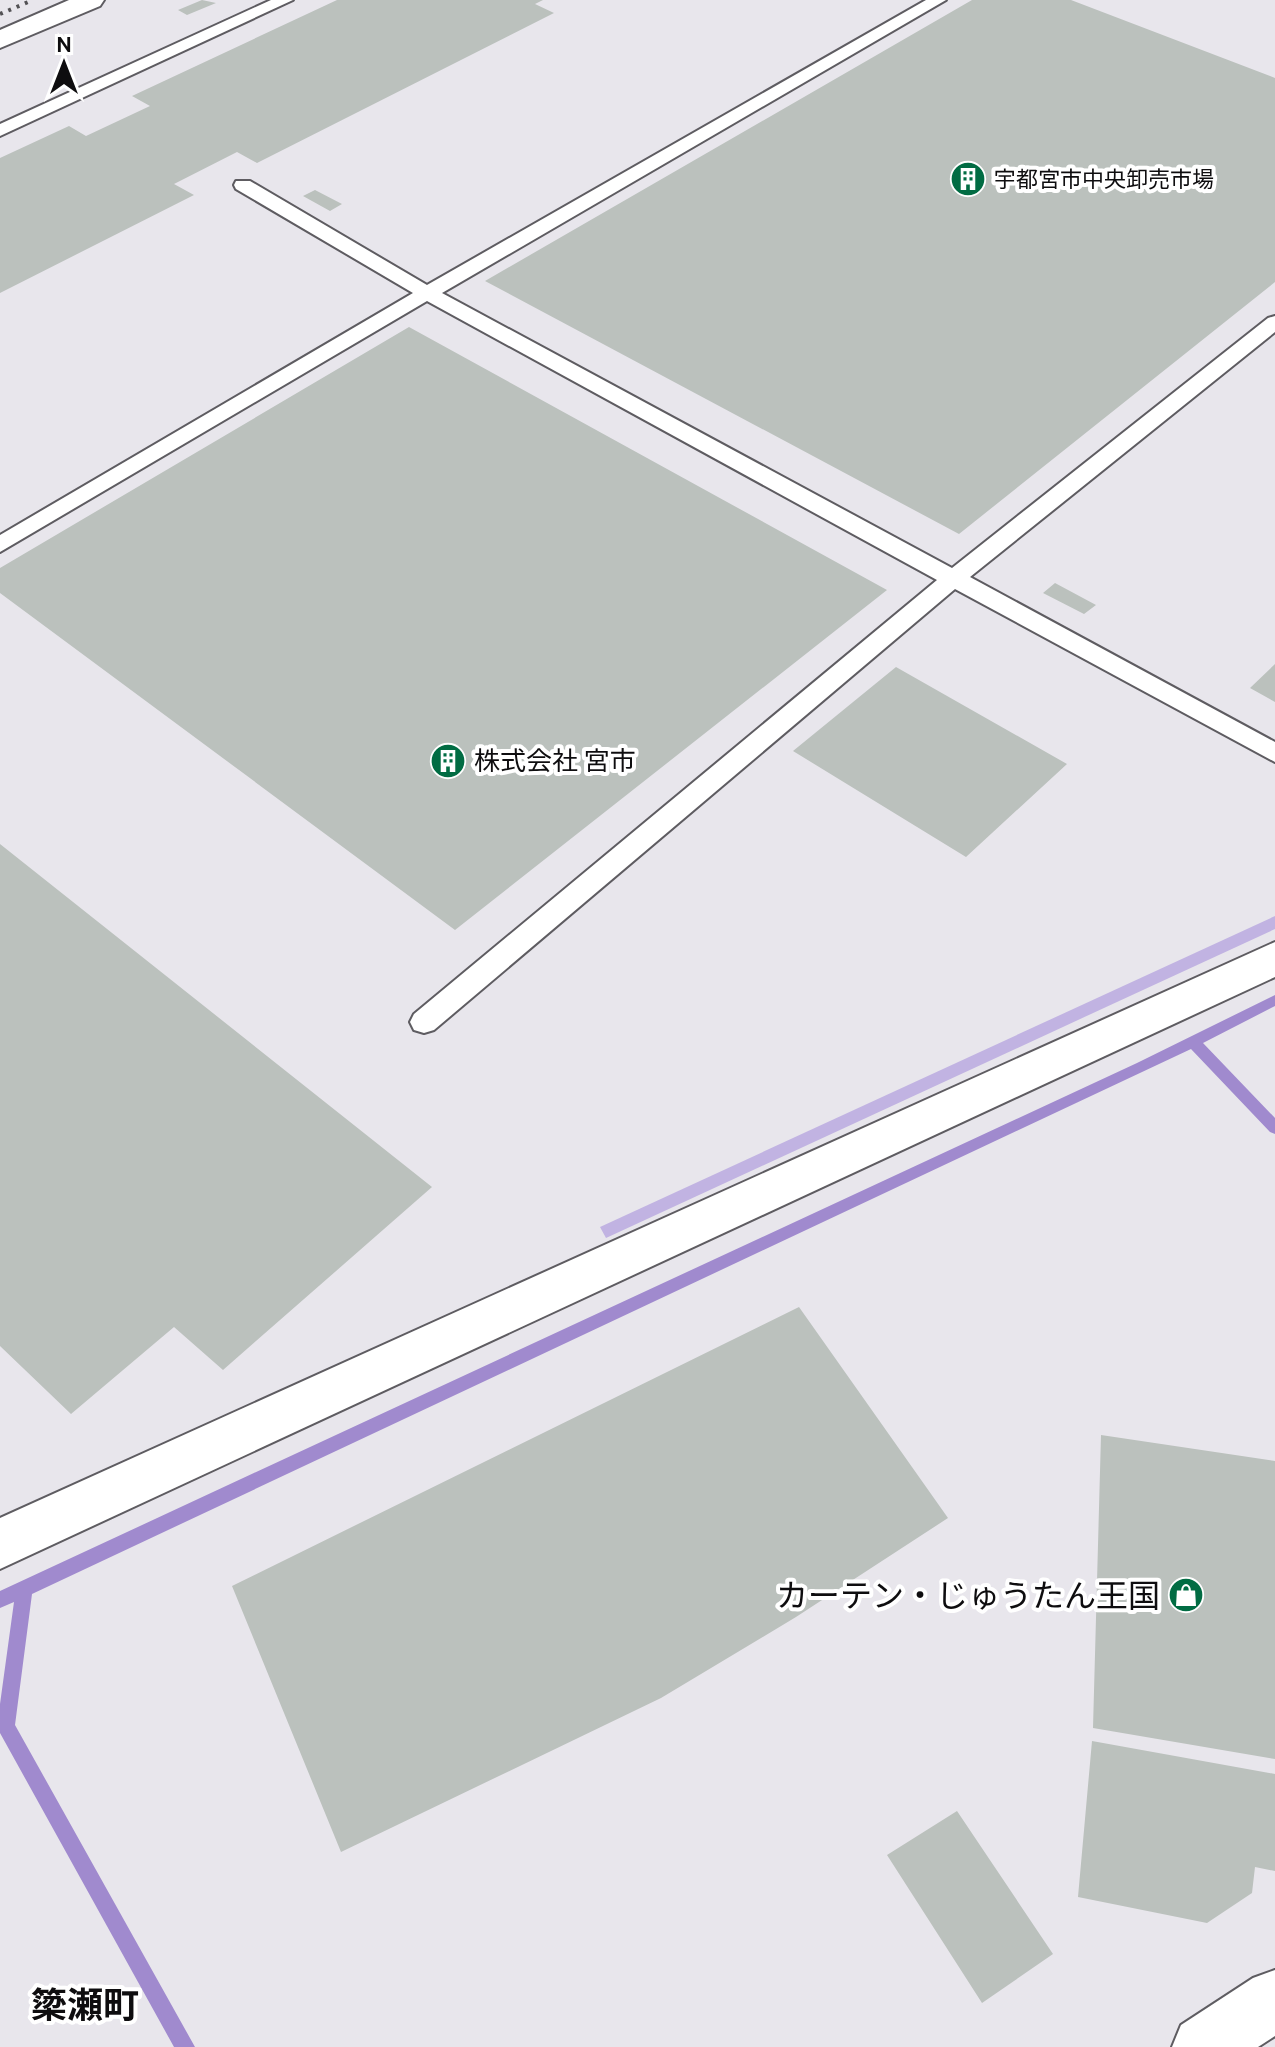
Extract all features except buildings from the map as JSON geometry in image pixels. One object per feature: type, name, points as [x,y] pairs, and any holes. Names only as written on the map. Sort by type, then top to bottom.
[{"type":"main road","points":[[0,40],[91,0]]},
{"type":"main road","points":[[0,1544],[1275,958]]},
{"type":"main road","points":[[1203,2047],[1275,2000]]},
{"type":"lane","points":[[0,131],[285,0]]},
{"type":"lane","points":[[0,545],[427,293],[938,0]]},
{"type":"lane","points":[[243,185],[427,293],[1275,753]]},
{"type":"lane","points":[[424,1022],[953,579],[1275,322]]},
{"type":"shaded area","points":[[1275,916],[1275,929],[606,1238],[600,1227]]},
{"type":"waterway","points":[[1193,1041],[1275,1000]]},
{"type":"waterway","points":[[0,1600],[1193,1041]]},
{"type":"waterway","points":[[1193,1041],[1275,1128]]},
{"type":"waterway","points":[[24,1589],[6,1726],[185,2047]]},
{"type":"railway","points":[[0,14],[33,0]]},
{"type":"place","name":"宇都宮市中央卸売市場","points":[[968,179]]},
{"type":"place","name":"株式会社 宮市","points":[[448,761]]},
{"type":"place","name":"カーテン・じゅうたん王国","points":[[1186,1595]]},
{"type":"district","name":"簗瀬町","points":[[85,2005]]}]
